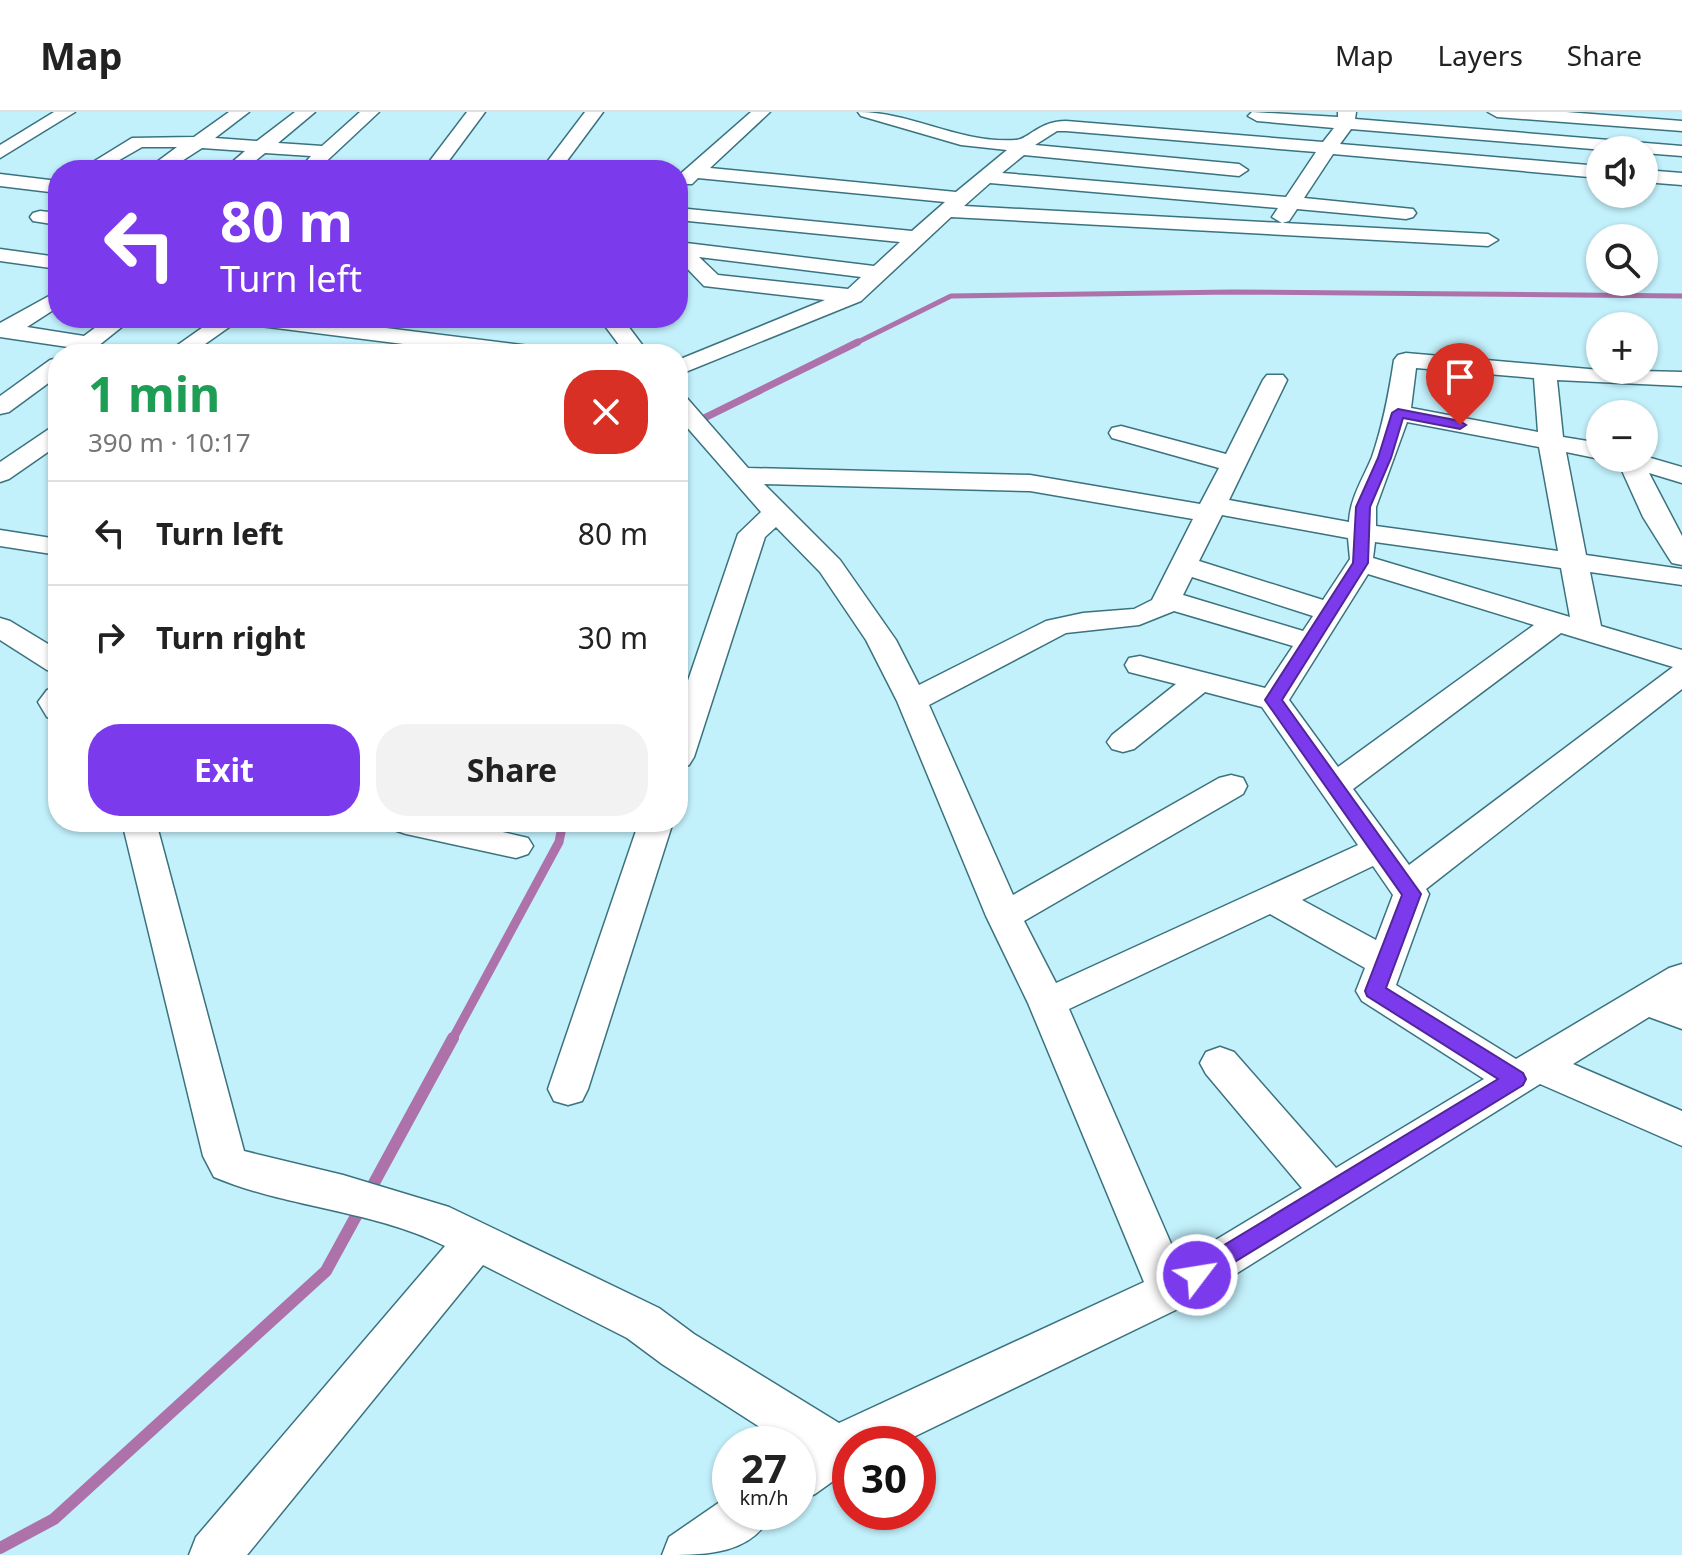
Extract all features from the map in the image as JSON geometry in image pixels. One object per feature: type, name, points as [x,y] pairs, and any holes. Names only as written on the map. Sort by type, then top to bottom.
[{"type":"street","points":[[0,153],[66,112]]},
{"type":"street","points":[[170,160],[240,112]]},
{"type":"street","points":[[245,160],[306,112]]},
{"type":"street","points":[[318,160],[370,112]]},
{"type":"street","points":[[440,160],[476,112]]},
{"type":"street","points":[[558,160],[594,112]]},
{"type":"street","points":[[688,177],[761,112]]},
{"type":"street","points":[[867,112],[961,140],[1239,170]]},
{"type":"street","points":[[1497,112],[1580,115],[1682,126]]},
{"type":"street","points":[[1580,115],[1588,136]]},
{"type":"street","points":[[1257,116],[1347,118],[1586,143]]},
{"type":"street","points":[[1274,229],[1347,118]]},
{"type":"street","points":[[688,364],[853,296],[986,177],[1054,126],[1586,171]]},
{"type":"street","points":[[106,160],[138,142],[198,142],[327,152]]},
{"type":"street","points":[[1658,149],[1682,151]]},
{"type":"street","points":[[695,172],[953,205],[1274,229],[1488,240]]},
{"type":"street","points":[[986,177],[1406,213]]},
{"type":"street","points":[[1658,177],[1682,179]]},
{"type":"street","points":[[0,180],[48,186]]},
{"type":"street","points":[[688,215],[917,238]]},
{"type":"street","points":[[688,249],[879,273]]},
{"type":"street","points":[[0,255],[48,262]]},
{"type":"street","points":[[688,258],[712,281],[853,296]]},
{"type":"street","points":[[0,275],[26,259]]},
{"type":"street","points":[[3,330],[48,303]]},
{"type":"street","points":[[86,344],[108,328]]},
{"type":"street","points":[[191,344],[216,328]]},
{"type":"street","points":[[332,328],[458,344]]},
{"type":"street","points":[[618,328],[630,344]]},
{"type":"street","points":[[3,330],[63,344]]},
{"type":"street","points":[[1273,700],[1330,612],[1361,547],[1363,507],[1384,458],[1398,413],[1406,360],[1545,372],[1682,379]]},
{"type":"street","points":[[0,407],[48,372]]},
{"type":"street","points":[[1545,372],[1551,442],[1574,563],[1572,626]]},
{"type":"street","points":[[912,701],[1059,626],[1154,612],[1166,599],[1275,380]]},
{"type":"street","points":[[688,413],[741,476],[830,566],[881,640],[912,701],[1004,916],[1047,1003],[1170,1291]]},
{"type":"street","points":[[1398,413],[1586,448]]},
{"type":"street","points":[[1121,433],[1234,464]]},
{"type":"street","points":[[9,468],[48,441]]},
{"type":"street","points":[[9,468],[48,468]]},
{"type":"street","points":[[1658,468],[1682,475]]},
{"type":"street","points":[[1634,472],[1656,517],[1682,557]]},
{"type":"street","points":[[741,476],[1030,483],[1211,510],[1361,547],[1572,626],[1682,660]]},
{"type":"street","points":[[688,727],[752,534],[777,512]]},
{"type":"street","points":[[0,538],[48,545]]},
{"type":"street","points":[[1361,547],[1574,563],[1682,577]]},
{"type":"street","points":[[1183,565],[1330,612]]},
{"type":"street","points":[[1166,599],[1310,642]]},
{"type":"street","points":[[1335,786],[1572,626]]},
{"type":"street","points":[[0,627],[48,657]]},
{"type":"street","points":[[1140,665],[1273,700],[1335,786],[1411,894],[1375,991],[1527,1073],[1682,1129]]},
{"type":"street","points":[[1406,886],[1682,674]]},
{"type":"street","points":[[1123,742],[1199,681]]},
{"type":"street","points":[[1004,916],[1231,786]]},
{"type":"street","points":[[142,832],[224,1156],[229,1164],[253,1174],[343,1193],[434,1220],[643,1323],[678,1349],[832,1446]]},
{"type":"street","points":[[452,832],[516,846]]},
{"type":"street","points":[[568,1089],[653,832]]},
{"type":"street","points":[[1047,1003],[1379,849]]},
{"type":"street","points":[[1270,898],[1385,962]]},
{"type":"street","points":[[885,1426],[1170,1291],[1527,1073],[1664,1007],[1682,978]]},
{"type":"street","points":[[1220,1063],[1331,1192]]},
{"type":"street","points":[[214,1555],[476,1241]]},
{"type":"street","points":[[687,1555],[722,1530]]},
{"type":"waterway","points":[[854,344],[951,296],[1233,292],[1682,296]]},
{"type":"waterway","points":[[688,426],[858,342]]},
{"type":"waterway","points":[[452,1040],[559,842],[561,832]]},
{"type":"waterway","points":[[368,1194],[453,1038]]},
{"type":"waterway","points":[[0,1548],[54,1519],[326,1271],[361,1207]]},
{"type":"route","points":[[1197,1275],[1516,1079],[1375,991],[1411,894],[1273,700],[1361,563],[1363,507],[1384,458],[1398,413],[1460,425]]}]
